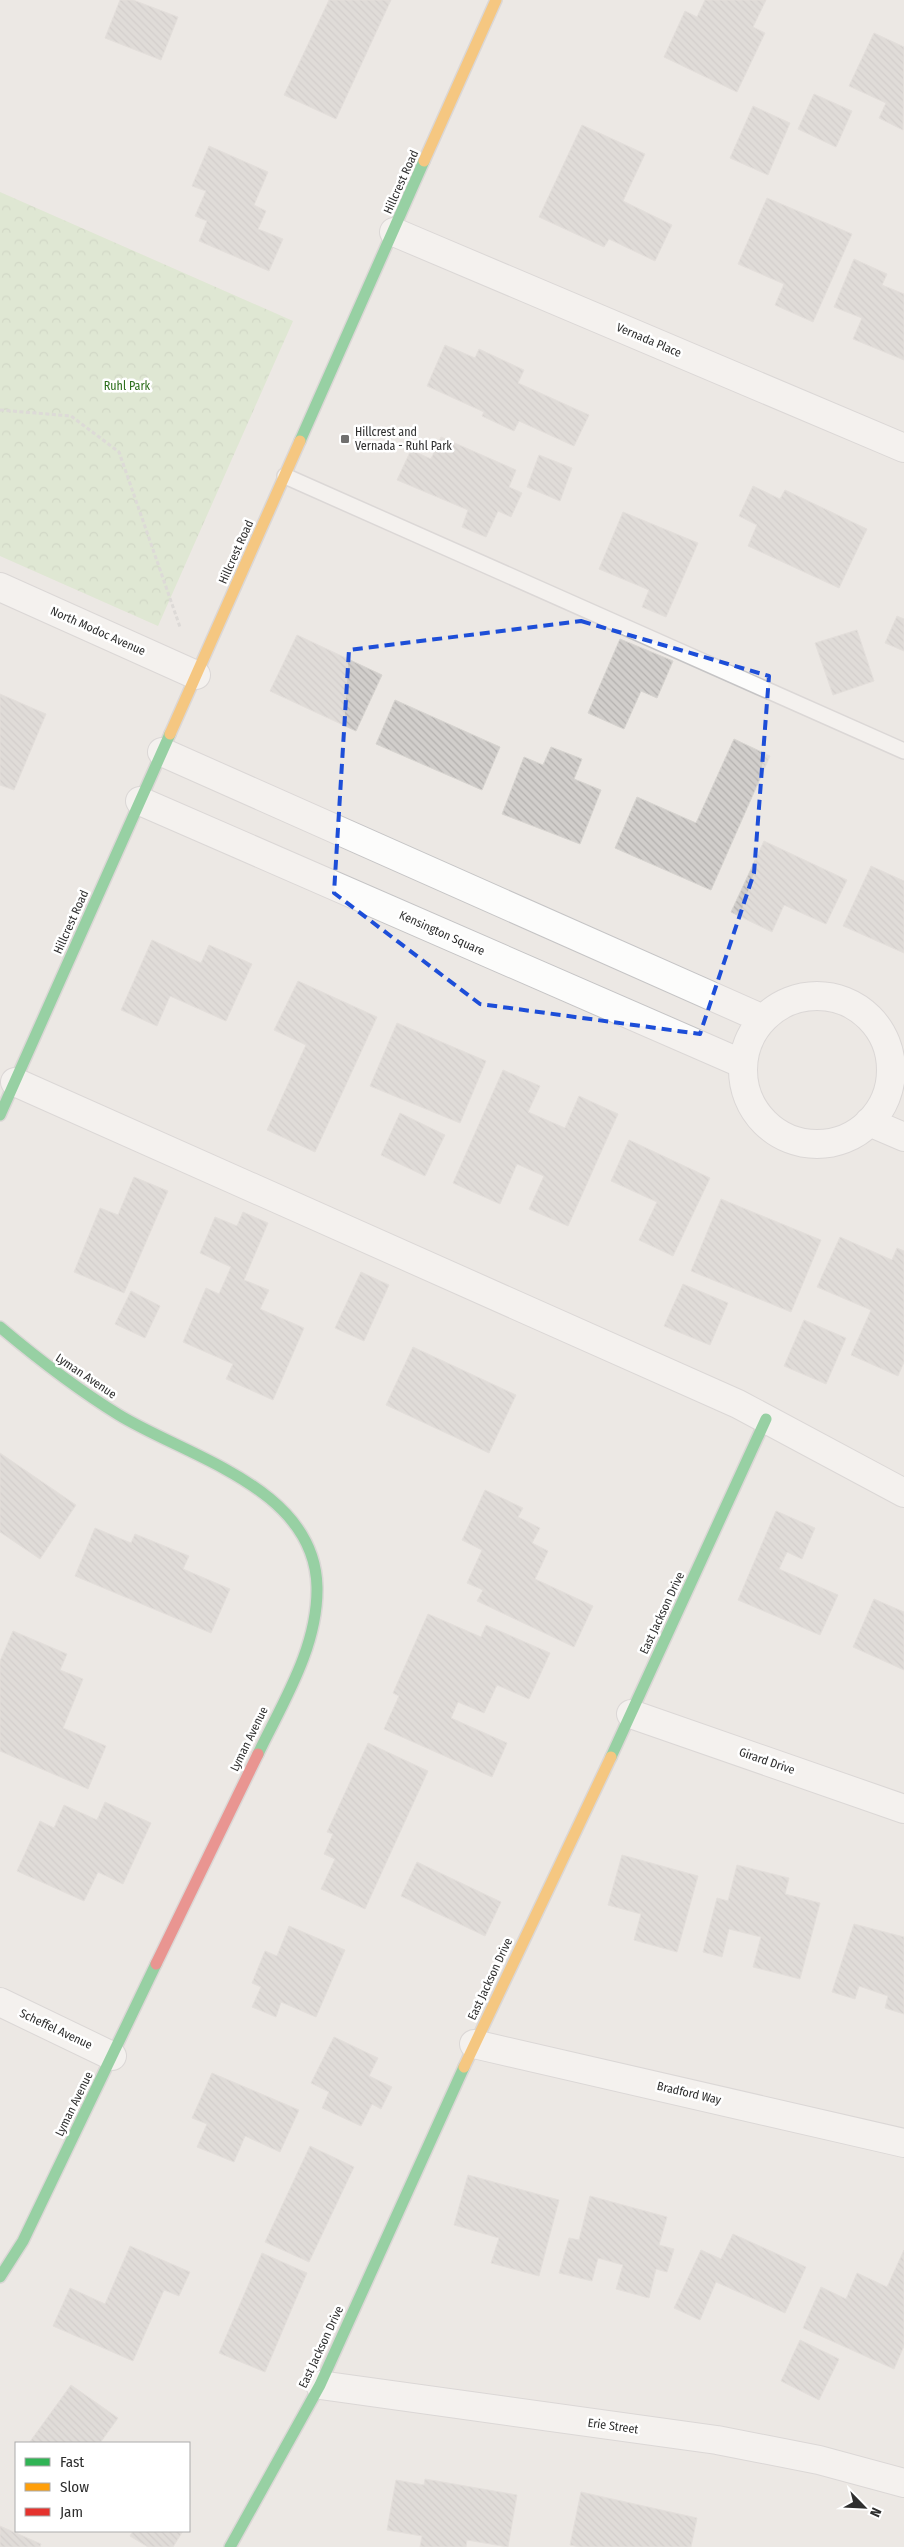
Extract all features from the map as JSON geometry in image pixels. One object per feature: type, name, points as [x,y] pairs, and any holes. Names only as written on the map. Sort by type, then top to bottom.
[{"type":"street","name":"Hillcrest Road","points":[[0,1115],[496,0]]},
{"type":"street","name":"Vernada Place","points":[[394,232],[904,448]]},
{"type":"street","name":"North Modoc Avenue","points":[[0,587],[196,675]]},
{"type":"street","points":[[162,752],[763,1019]]},
{"type":"street","name":"Kensington Square","points":[[140,801],[743,1064]]},
{"type":"street","points":[[811,996],[829,996],[846,1001],[861,1010],[879,1030],[897,1076],[880,1108],[870,1122],[855,1133],[839,1140],[821,1143],[803,1142],[786,1137],[764,1121],[749,1099],[744,1082],[743,1064],[752,1032],[763,1019],[777,1007],[793,999],[811,996]]},
{"type":"street","points":[[15,1082],[738,1404],[904,1493]]},
{"type":"street","points":[[870,1122],[904,1137]]},
{"type":"street","name":"Lyman Avenue","points":[[0,1327],[46,1366],[92,1398],[139,1426],[225,1468],[256,1487],[285,1511],[306,1542],[316,1578],[315,1616],[306,1653],[23,2240],[0,2278]]},
{"type":"street","name":"East Jackson Drive","points":[[230,2547],[320,2385],[474,2044],[631,1714],[766,1418]]},
{"type":"street","name":"Girard Drive","points":[[631,1714],[904,1809]]},
{"type":"street","name":"Scheffel Avenue","points":[[0,2002],[112,2056]]},
{"type":"street","name":"Bradford Way","points":[[474,2044],[904,2143]]},
{"type":"street","name":"Erie Street","points":[[320,2385],[717,2440],[819,2460],[904,2483]]},
{"type":"lane","points":[[285,476],[904,751]]},
{"type":"path","points":[[0,410],[71,416],[119,452],[196,675]]},
{"type":"highlighted area","points":[[581,621],[769,676],[754,873],[700,1034],[480,1004],[334,893],[349,650]]},
{"type":"green space","name":"Ruhl Park","points":[[0,192],[293,321],[158,626],[0,556]]},
{"type":"building","points":[[120,0],[133,0],[178,17],[161,60],[105,38]]},
{"type":"building","points":[[329,0],[391,0],[336,119],[284,95]]},
{"type":"building","points":[[705,0],[766,0],[753,27],[765,33],[737,92],[664,57],[685,11],[697,17]]},
{"type":"building","points":[[874,33],[904,47],[903,130],[879,118],[886,103],[849,86]]},
{"type":"building","points":[[814,94],[852,111],[836,147],[798,129]]},
{"type":"building","points":[[753,106],[790,123],[768,175],[730,158]]},
{"type":"building","points":[[582,125],[645,154],[623,201],[672,225],[655,261],[609,239],[604,247],[539,217]]},
{"type":"building","points":[[209,146],[268,172],[254,205],[266,211],[258,229],[283,239],[269,271],[199,241],[207,221],[195,216],[206,191],[192,186]]},
{"type":"building","points":[[767,198],[852,234],[813,322],[775,305],[784,284],[738,264]]},
{"type":"building","points":[[854,259],[887,274],[882,285],[904,294],[904,360],[853,339],[862,318],[834,307]]},
{"type":"building","points":[[445,345],[475,358],[479,349],[524,370],[518,383],[589,415],[574,446],[519,421],[514,431],[482,416],[484,412],[427,386]]},
{"type":"building","points":[[441,437],[516,470],[509,487],[522,493],[511,517],[498,511],[486,537],[462,527],[468,510],[397,480],[411,450],[431,459]]},
{"type":"building","points":[[539,455],[572,468],[560,501],[527,487]]},
{"type":"building","points":[[753,486],[780,499],[785,490],[867,529],[839,588],[748,546],[757,525],[739,516]]},
{"type":"building","points":[[623,512],[698,543],[666,617],[642,607],[649,590],[599,569]]},
{"type":"building","points":[[897,616],[904,619],[904,651],[885,643]]},
{"type":"building","points":[[857,630],[874,681],[833,695],[815,643]]},
{"type":"building","points":[[297,635],[382,675],[356,731],[270,691]]},
{"type":"building","points":[[620,639],[673,661],[657,698],[641,691],[624,729],[588,713]]},
{"type":"building","points":[[0,694],[46,714],[14,790],[0,785]]},
{"type":"building","points":[[395,700],[500,747],[482,790],[376,744]]},
{"type":"building","points":[[734,739],[770,756],[711,890],[615,848],[637,797],[696,823]]},
{"type":"building","points":[[551,747],[582,759],[574,779],[601,790],[580,844],[502,814],[524,757],[543,765]]},
{"type":"building","points":[[764,841],[847,880],[826,924],[784,905],[772,932],[731,912]]},
{"type":"building","points":[[871,866],[904,881],[904,953],[843,926]]},
{"type":"building","points":[[152,940],[201,963],[209,945],[252,964],[226,1021],[170,996],[157,1026],[121,1010]]},
{"type":"building","points":[[298,981],[377,1017],[315,1152],[267,1130],[306,1045],[274,1030]]},
{"type":"building","points":[[397,1023],[486,1061],[460,1123],[370,1086]]},
{"type":"building","points":[[503,1070],[540,1086],[528,1112],[565,1128],[579,1096],[618,1114],[568,1226],[529,1209],[544,1176],[517,1164],[500,1204],[453,1183]]},
{"type":"building","points":[[400,1113],[445,1135],[425,1176],[381,1155]]},
{"type":"building","points":[[629,1140],[710,1178],[673,1256],[639,1240],[657,1202],[611,1181]]},
{"type":"building","points":[[134,1177],[168,1191],[124,1293],[74,1272],[100,1208],[118,1215]]},
{"type":"building","points":[[721,1199],[821,1240],[791,1312],[691,1271]]},
{"type":"building","points":[[243,1212],[268,1223],[244,1280],[269,1290],[260,1309],[304,1328],[273,1400],[226,1379],[233,1364],[183,1342],[206,1288],[219,1294],[231,1267],[200,1253],[215,1217],[237,1226]]},
{"type":"building","points":[[840,1237],[892,1260],[897,1248],[904,1251],[904,1362],[898,1376],[851,1355],[871,1310],[817,1287]]},
{"type":"building","points":[[361,1272],[389,1285],[364,1341],[335,1328]]},
{"type":"building","points":[[683,1284],[728,1303],[710,1345],[664,1326]]},
{"type":"building","points":[[131,1291],[160,1306],[145,1338],[115,1324]]},
{"type":"building","points":[[804,1320],[846,1338],[826,1384],[784,1366]]},
{"type":"building","points":[[413,1347],[516,1395],[489,1453],[386,1405]]},
{"type":"building","points":[[0,1453],[76,1505],[40,1559],[0,1532]]},
{"type":"building","points":[[485,1490],[523,1508],[518,1517],[540,1528],[532,1543],[548,1551],[535,1579],[593,1606],[574,1647],[477,1601],[483,1590],[467,1583],[482,1550],[462,1540]]},
{"type":"building","points":[[776,1511],[815,1528],[802,1559],[787,1552],[779,1569],[838,1595],[820,1635],[738,1600]]},
{"type":"building","points":[[95,1528],[131,1543],[135,1534],[189,1556],[183,1569],[230,1589],[211,1633],[75,1576]]},
{"type":"building","points":[[874,1599],[904,1612],[904,1670],[853,1647]]},
{"type":"building","points":[[428,1614],[481,1637],[486,1625],[550,1653],[529,1699],[497,1685],[484,1713],[458,1702],[451,1718],[507,1743],[492,1777],[384,1729],[399,1696],[393,1693]]},
{"type":"building","points":[[13,1631],[67,1654],[60,1670],[83,1679],[63,1728],[106,1746],[88,1789],[0,1751],[0,1661]]},
{"type":"building","points":[[368,1743],[428,1771],[365,1909],[321,1889],[335,1859],[324,1854],[333,1834],[327,1832]]},
{"type":"building","points":[[105,1802],[151,1823],[123,1884],[98,1872],[84,1901],[17,1871],[40,1821],[54,1828],[64,1805],[97,1820]]},
{"type":"building","points":[[622,1855],[698,1876],[677,1952],[634,1940],[641,1914],[608,1905]]},
{"type":"building","points":[[417,1862],[501,1902],[485,1936],[401,1896]]},
{"type":"building","points":[[737,1865],[789,1878],[785,1894],[820,1903],[800,1979],[753,1967],[761,1937],[729,1929],[722,1957],[703,1952],[717,1898],[728,1901]]},
{"type":"building","points":[[854,1924],[904,1937],[904,2014],[885,2008],[888,1996],[859,1986],[855,1999],[832,1992]]},
{"type":"building","points":[[289,1926],[345,1950],[316,2017],[281,2002],[276,2017],[252,2007],[261,1987],[252,1983],[265,1951],[277,1956]]},
{"type":"building","points":[[334,2037],[378,2058],[369,2076],[392,2087],[381,2109],[372,2104],[361,2126],[322,2108],[329,2092],[311,2083]]},
{"type":"building","points":[[212,2073],[299,2110],[280,2152],[245,2136],[234,2162],[197,2147],[207,2124],[192,2118]]},
{"type":"building","points":[[310,2146],[354,2167],[309,2262],[265,2242]]},
{"type":"building","points":[[468,2175],[559,2200],[539,2276],[491,2263],[499,2238],[454,2225]]},
{"type":"building","points":[[590,2196],[667,2217],[659,2245],[674,2249],[667,2272],[656,2269],[649,2298],[616,2289],[623,2265],[598,2258],[592,2281],[559,2273],[569,2238],[579,2240]]},
{"type":"building","points":[[733,2234],[806,2267],[785,2313],[716,2282],[700,2320],[674,2308],[701,2250],[721,2259]]},
{"type":"building","points":[[130,2246],[190,2272],[179,2296],[164,2290],[133,2361],[53,2326],[70,2288],[105,2304]]},
{"type":"building","points":[[904,2250],[904,2346],[894,2369],[803,2328],[821,2287],[846,2299],[857,2273],[887,2287]]},
{"type":"building","points":[[262,2253],[307,2273],[265,2372],[219,2353]]},
{"type":"building","points":[[800,2340],[839,2359],[819,2400],[781,2381]]},
{"type":"building","points":[[71,2385],[118,2418],[101,2442],[30,2442]]},
{"type":"building","points":[[425,2479],[517,2495],[508,2547],[467,2540],[466,2547],[420,2547],[422,2536],[387,2530],[396,2480],[424,2485]]},
{"type":"building","points":[[581,2492],[697,2518],[691,2547],[579,2547],[570,2545]]},
{"type":"building","points":[[0,2526],[41,2544],[40,2547],[0,2547]]},
{"type":"building","points":[[132,2532],[182,2532],[173,2547],[148,2547],[130,2536]]},
{"type":"traffic: fast","points":[[300,441],[424,161]]},
{"type":"traffic: fast","points":[[0,1115],[170,734]]},
{"type":"traffic: fast","points":[[0,1327],[58,1373],[119,1415],[243,1480],[272,1500],[295,1524],[311,1553],[317,1587],[316,1609],[312,1631],[297,1674],[258,1754]]},
{"type":"traffic: fast","points":[[611,1757],[766,1419]]},
{"type":"traffic: fast","points":[[0,2277],[23,2241],[156,1964]]},
{"type":"traffic: fast","points":[[230,2547],[320,2385],[464,2067]]},
{"type":"traffic: slow","points":[[424,161],[496,0]]},
{"type":"traffic: slow","points":[[170,734],[300,441]]},
{"type":"traffic: slow","points":[[464,2067],[611,1757]]},
{"type":"traffic: jam","points":[[156,1964],[258,1754]]},
{"type":"place","name":"Hillcrest and Vernada - Ruhl Park","points":[[345,439]]}]
